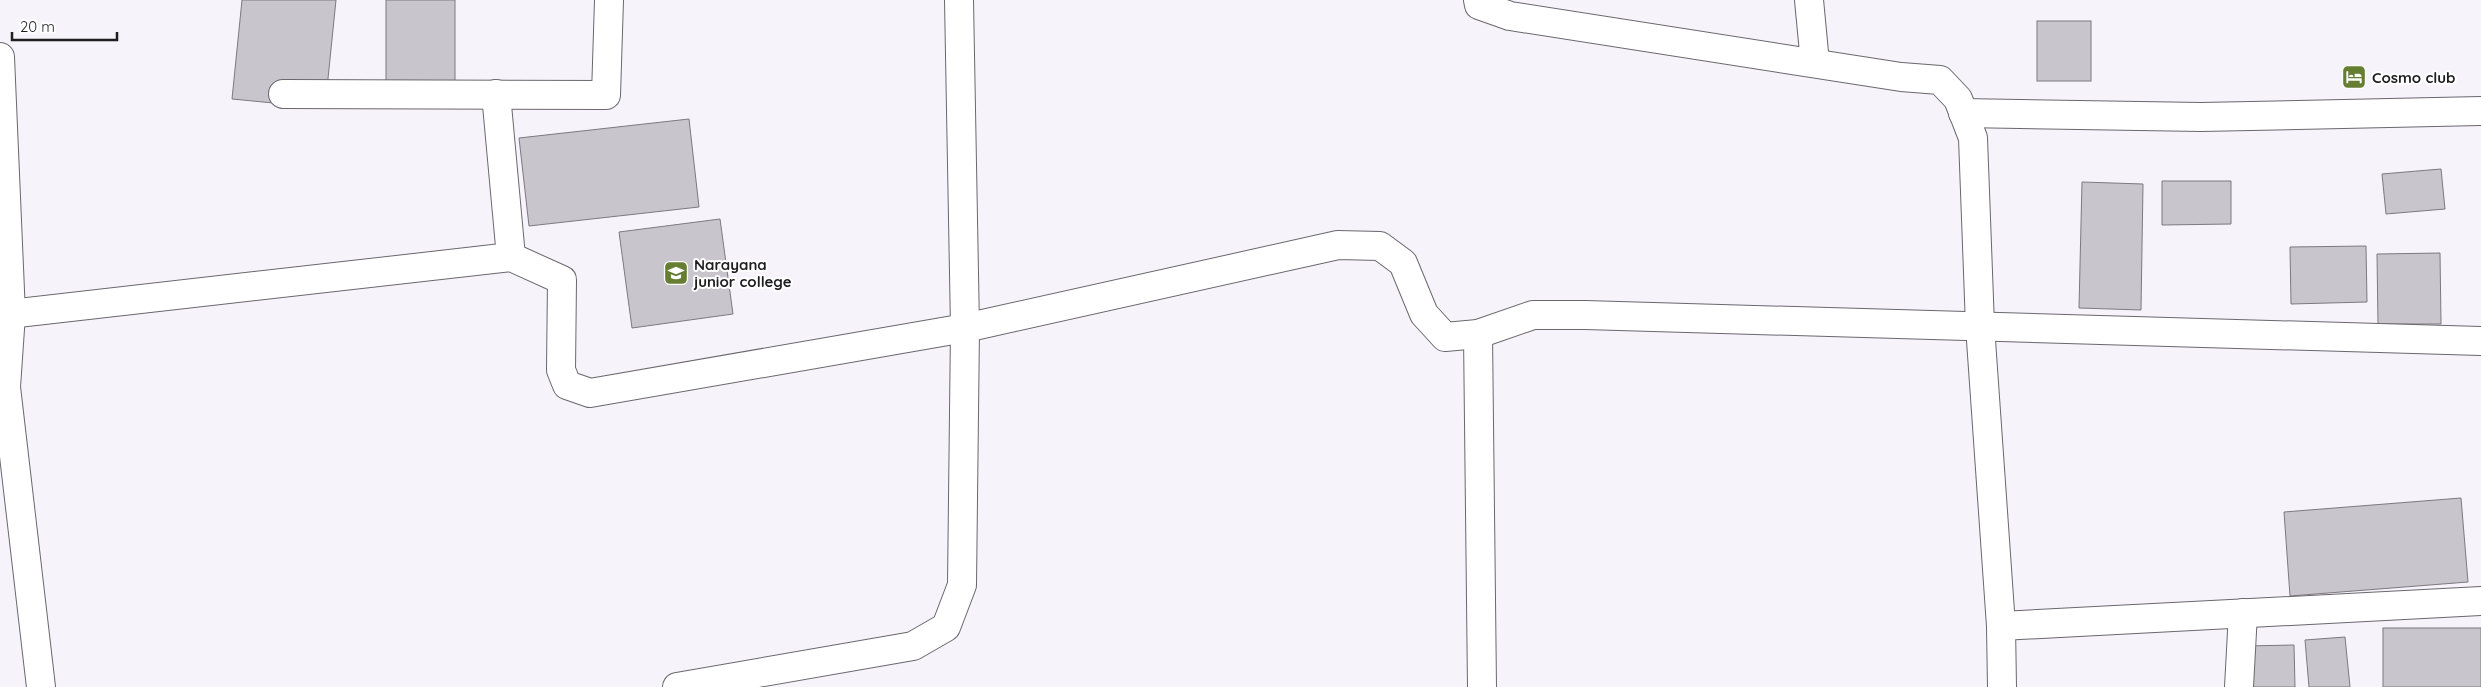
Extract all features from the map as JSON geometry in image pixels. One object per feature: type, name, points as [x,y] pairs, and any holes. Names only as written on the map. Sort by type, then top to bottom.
[{"type":"street","points":[[283,94],[606,95],[609,0]]},
{"type":"street","points":[[677,687],[912,646],[946,627],[962,585],[965,328],[959,0]]},
{"type":"street","points":[[1478,0],[1480,5],[1510,16],[1901,77],[1940,80],[1958,99],[1973,138],[1980,326],[2001,626],[2002,687]]},
{"type":"street","points":[[1809,0],[1815,63]]},
{"type":"street","points":[[0,57],[6,386],[12,546],[41,687]]},
{"type":"street","points":[[496,94],[511,258]]},
{"type":"street","points":[[1963,113],[2201,117],[2481,111]]},
{"type":"street","points":[[5,314],[511,258],[562,280],[562,370],[566,385],[590,393],[965,328],[1338,245],[1380,246],[1403,263],[1424,314],[1445,337],[1478,334],[1533,315],[2481,341]]},
{"type":"street","points":[[1478,334],[1482,687]]},
{"type":"street","points":[[2001,626],[2481,601]]},
{"type":"street","points":[[2239,687],[2243,613]]},
{"type":"building","points":[[242,0],[336,0],[325,108],[232,99]]},
{"type":"building","points":[[386,0],[455,0],[455,86],[386,86]]},
{"type":"building","points":[[2037,21],[2091,21],[2091,81],[2037,81]]},
{"type":"building","points":[[689,119],[699,207],[529,226],[519,138]]},
{"type":"building","points":[[2441,169],[2445,209],[2386,214],[2382,174]]},
{"type":"building","points":[[2162,181],[2231,181],[2231,224],[2162,225]]},
{"type":"building","points":[[2082,182],[2143,184],[2141,310],[2079,308]]},
{"type":"building","name":"Narayana junior college","points":[[720,219],[733,314],[632,328],[619,232]]},
{"type":"building","points":[[2366,246],[2367,302],[2291,304],[2290,247]]},
{"type":"building","points":[[2440,253],[2441,324],[2378,324],[2377,254]]},
{"type":"building","points":[[2461,498],[2468,582],[2290,596],[2284,512]]},
{"type":"building","points":[[2383,628],[2481,628],[2481,687],[2383,687]]},
{"type":"building","points":[[2345,637],[2350,687],[2309,687],[2305,640]]},
{"type":"building","points":[[2294,645],[2295,687],[2246,687],[2245,646]]},
{"type":"place","name":"Cosmo club","points":[[2354,77]]},
{"type":"place","name":"Narayana junior college","points":[[676,273]]}]
